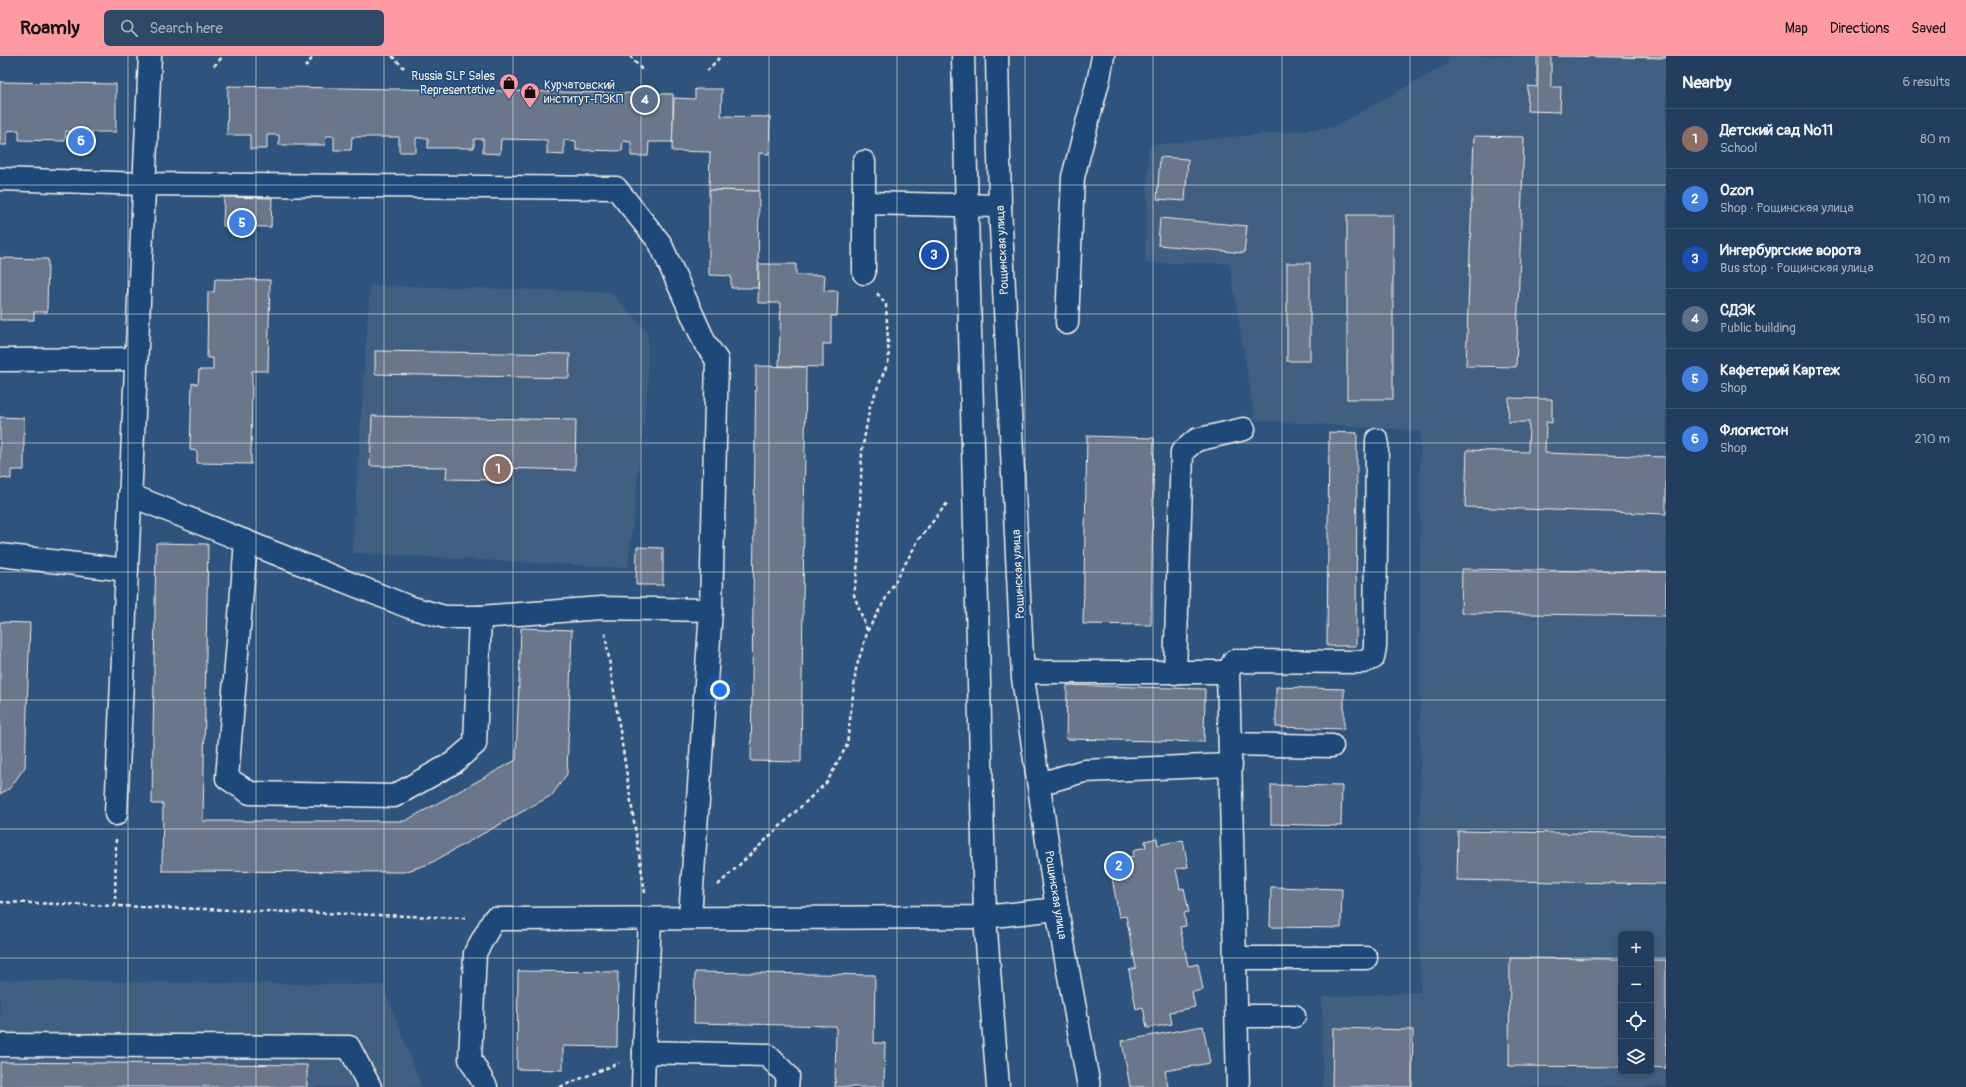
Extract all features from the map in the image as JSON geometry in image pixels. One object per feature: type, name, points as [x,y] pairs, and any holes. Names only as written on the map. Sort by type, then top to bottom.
[{"type":"street","points":[[116,814],[143,184],[150,56]]},
{"type":"street","points":[[963,56],[985,917],[998,1087]]},
{"type":"street","name":"Рощинская улица","points":[[997,56],[1000,206],[1023,672],[1057,909],[1089,1087]]},
{"type":"street","points":[[1067,323],[1073,177],[1099,78],[1103,56]]},
{"type":"street","points":[[864,162],[864,273]]},
{"type":"street","points":[[0,180],[143,184],[616,188],[660,243],[705,343],[717,360],[711,610],[690,917]]},
{"type":"street","points":[[864,203],[1000,206]]},
{"type":"street","points":[[0,360],[136,359]]},
{"type":"street","points":[[1175,673],[1182,452],[1196,440],[1244,429]]},
{"type":"street","points":[[1238,1087],[1228,672],[1234,661],[1363,662],[1373,658],[1375,647],[1377,440]]},
{"type":"street","points":[[130,495],[246,540],[409,608],[445,617],[480,617],[601,608],[711,610]]},
{"type":"street","points":[[246,540],[227,778],[250,793],[394,796],[453,763],[475,744],[480,617]]},
{"type":"street","points":[[0,555],[127,570]]},
{"type":"street","points":[[1023,672],[1228,672]]},
{"type":"street","points":[[1230,744],[1332,746]]},
{"type":"street","points":[[1039,784],[1084,771],[1231,765]]},
{"type":"street","points":[[486,1087],[470,1059],[476,954],[494,919],[650,919],[690,917],[985,917],[1057,909]]},
{"type":"street","points":[[643,1087],[650,919]]},
{"type":"street","points":[[1235,958],[1366,958]]},
{"type":"street","points":[[1237,1016],[1294,1016]]},
{"type":"street","points":[[0,1045],[349,1047],[370,1087]]},
{"type":"street","points":[[644,1052],[767,1055],[788,1076],[787,1087]]},
{"type":"path","points":[[214,66],[223,56]]},
{"type":"path","points":[[305,67],[314,56]]},
{"type":"path","points":[[392,56],[404,68]]},
{"type":"path","points":[[630,56],[643,71]]},
{"type":"path","points":[[707,71],[721,56]]},
{"type":"path","points":[[864,273],[886,305],[889,360],[870,406],[862,451],[858,561],[854,595],[868,630]]},
{"type":"path","points":[[717,887],[827,782],[847,745],[856,669],[868,630],[919,539],[949,501]]},
{"type":"path","points":[[601,608],[650,919]]},
{"type":"path","points":[[115,906],[116,814]]},
{"type":"path","points":[[0,902],[494,919]]},
{"type":"path","points":[[560,1087],[644,1052]]},
{"type":"shaded area","points":[[1448,56],[1666,56],[1666,1087],[1323,1087],[1322,997],[1420,992],[1420,431],[1255,420],[1229,263],[1145,263],[1149,145],[1334,127],[1447,64]]},
{"type":"shaded area","points":[[370,285],[611,292],[648,332],[648,384],[628,568],[352,553]]},
{"type":"shaded area","points":[[0,980],[383,985],[422,1087],[0,1087]]},
{"type":"building","points":[[1537,56],[1551,56],[1551,87],[1561,87],[1560,112],[1527,111],[1528,86],[1537,87]]},
{"type":"building","points":[[1558,56],[1666,56],[1666,58]]},
{"type":"building","points":[[0,82],[116,84],[116,132],[92,132],[91,146],[74,146],[74,132],[66,131],[65,141],[19,140],[19,130],[7,131],[7,145],[0,145]]},
{"type":"building","points":[[228,86],[673,94],[673,142],[649,142],[648,156],[631,156],[631,142],[623,141],[622,151],[576,150],[576,141],[564,140],[564,155],[547,154],[547,140],[501,139],[500,154],[483,153],[483,139],[474,139],[474,148],[428,148],[428,138],[416,138],[416,152],[399,152],[399,137],[352,137],[351,150],[334,150],[334,136],[326,136],[325,145],[279,145],[279,135],[267,135],[267,149],[250,149],[250,135],[227,135]]},
{"type":"building","points":[[695,89],[722,89],[721,116],[770,117],[769,154],[759,153],[759,191],[709,190],[710,152],[672,151],[674,98],[695,99]]},
{"type":"building","points":[[1474,136],[1524,137],[1516,367],[1466,366]]},
{"type":"building","points":[[1160,157],[1188,159],[1185,201],[1157,199]]},
{"type":"building","points":[[709,190],[759,191],[758,288],[731,288],[731,276],[709,275]]},
{"type":"building","points":[[224,197],[272,198],[271,227],[223,226]]},
{"type":"building","points":[[1347,215],[1393,215],[1393,399],[1347,399]]},
{"type":"building","points":[[1160,218],[1247,226],[1244,253],[1158,245]]},
{"type":"building","points":[[0,258],[48,259],[47,312],[34,312],[34,320],[0,320]]},
{"type":"building","points":[[1287,263],[1310,263],[1310,361],[1287,361]]},
{"type":"building","points":[[759,264],[796,264],[796,275],[825,275],[824,291],[838,291],[837,316],[831,316],[831,344],[823,344],[823,367],[779,366],[781,303],[758,303]]},
{"type":"building","points":[[215,279],[270,280],[268,371],[252,371],[251,464],[197,463],[197,451],[190,450],[192,383],[198,384],[199,370],[213,370],[213,358],[207,358],[208,292],[214,292]]},
{"type":"building","points":[[375,351],[570,354],[569,378],[375,374]]},
{"type":"building","points":[[756,366],[806,367],[801,762],[751,761]]},
{"type":"building","points":[[1509,398],[1552,399],[1552,423],[1546,422],[1545,453],[1666,457],[1666,514],[1465,507],[1467,450],[1528,452],[1529,422],[1508,422]]},
{"type":"building","points":[[372,416],[576,420],[575,470],[499,468],[499,480],[446,479],[447,467],[370,466]]},
{"type":"building","points":[[0,417],[24,418],[24,470],[11,470],[11,479],[0,478]]},
{"type":"building","points":[[1329,432],[1357,433],[1356,646],[1327,646]]},
{"type":"building","points":[[1087,436],[1154,438],[1151,625],[1083,624]]},
{"type":"building","points":[[156,543],[208,544],[203,821],[405,821],[516,760],[521,628],[572,630],[567,774],[552,795],[429,864],[404,872],[162,871],[163,804],[152,804]]},
{"type":"building","points":[[637,547],[663,548],[663,585],[636,585]]},
{"type":"building","points":[[1462,569],[1666,572],[1666,616],[1461,613]]},
{"type":"building","points":[[0,622],[30,623],[25,767],[10,788],[0,794]]},
{"type":"building","points":[[1067,685],[1205,689],[1204,742],[1066,739]]},
{"type":"building","points":[[1276,687],[1344,689],[1344,729],[1276,727]]},
{"type":"building","points":[[1271,785],[1342,786],[1341,826],[1271,824]]},
{"type":"building","points":[[1458,831],[1666,835],[1666,884],[1457,880]]},
{"type":"building","points":[[1157,838],[1158,845],[1183,840],[1188,867],[1176,869],[1180,889],[1184,888],[1189,912],[1184,913],[1186,926],[1180,927],[1188,966],[1198,964],[1203,990],[1192,992],[1195,1007],[1170,1012],[1172,1024],[1147,1028],[1143,1007],[1136,1009],[1129,970],[1136,968],[1126,916],[1119,917],[1109,860],[1134,856],[1133,850],[1146,847],[1145,841]]},
{"type":"building","points":[[1271,887],[1342,889],[1341,928],[1270,927]]},
{"type":"building","points":[[1510,958],[1618,959],[1618,1067],[1509,1066]]},
{"type":"building","points":[[1654,960],[1666,960],[1666,1068],[1654,1067]]},
{"type":"building","points":[[518,971],[618,972],[617,1047],[563,1046],[563,1070],[517,1069]]},
{"type":"building","points":[[695,972],[875,975],[874,1043],[885,1043],[884,1087],[835,1087],[836,1026],[694,1023]]},
{"type":"building","points":[[1203,1026],[1210,1063],[1165,1071],[1168,1087],[1130,1087],[1122,1041]]},
{"type":"building","points":[[1333,1028],[1413,1030],[1412,1087],[1332,1087]]},
{"type":"building","points":[[0,1062],[307,1065],[307,1087],[0,1087]]},
{"type":"place","name":"Russia SLP Sales Representative","points":[[509,100]]},
{"type":"place","name":"СДЭК","points":[[645,100]]},
{"type":"place","name":"Курчатовский институт-ПЭКП","points":[[530,109]]},
{"type":"place","name":"Флогистон","points":[[81,141]]},
{"type":"place","name":"Кафетерий Картеж","points":[[242,223]]},
{"type":"place","name":"Ингербургские ворота","points":[[934,255]]},
{"type":"place","name":"Детский сад №11","points":[[498,469]]},
{"type":"place","name":"Ozon","points":[[1119,866]]}]
